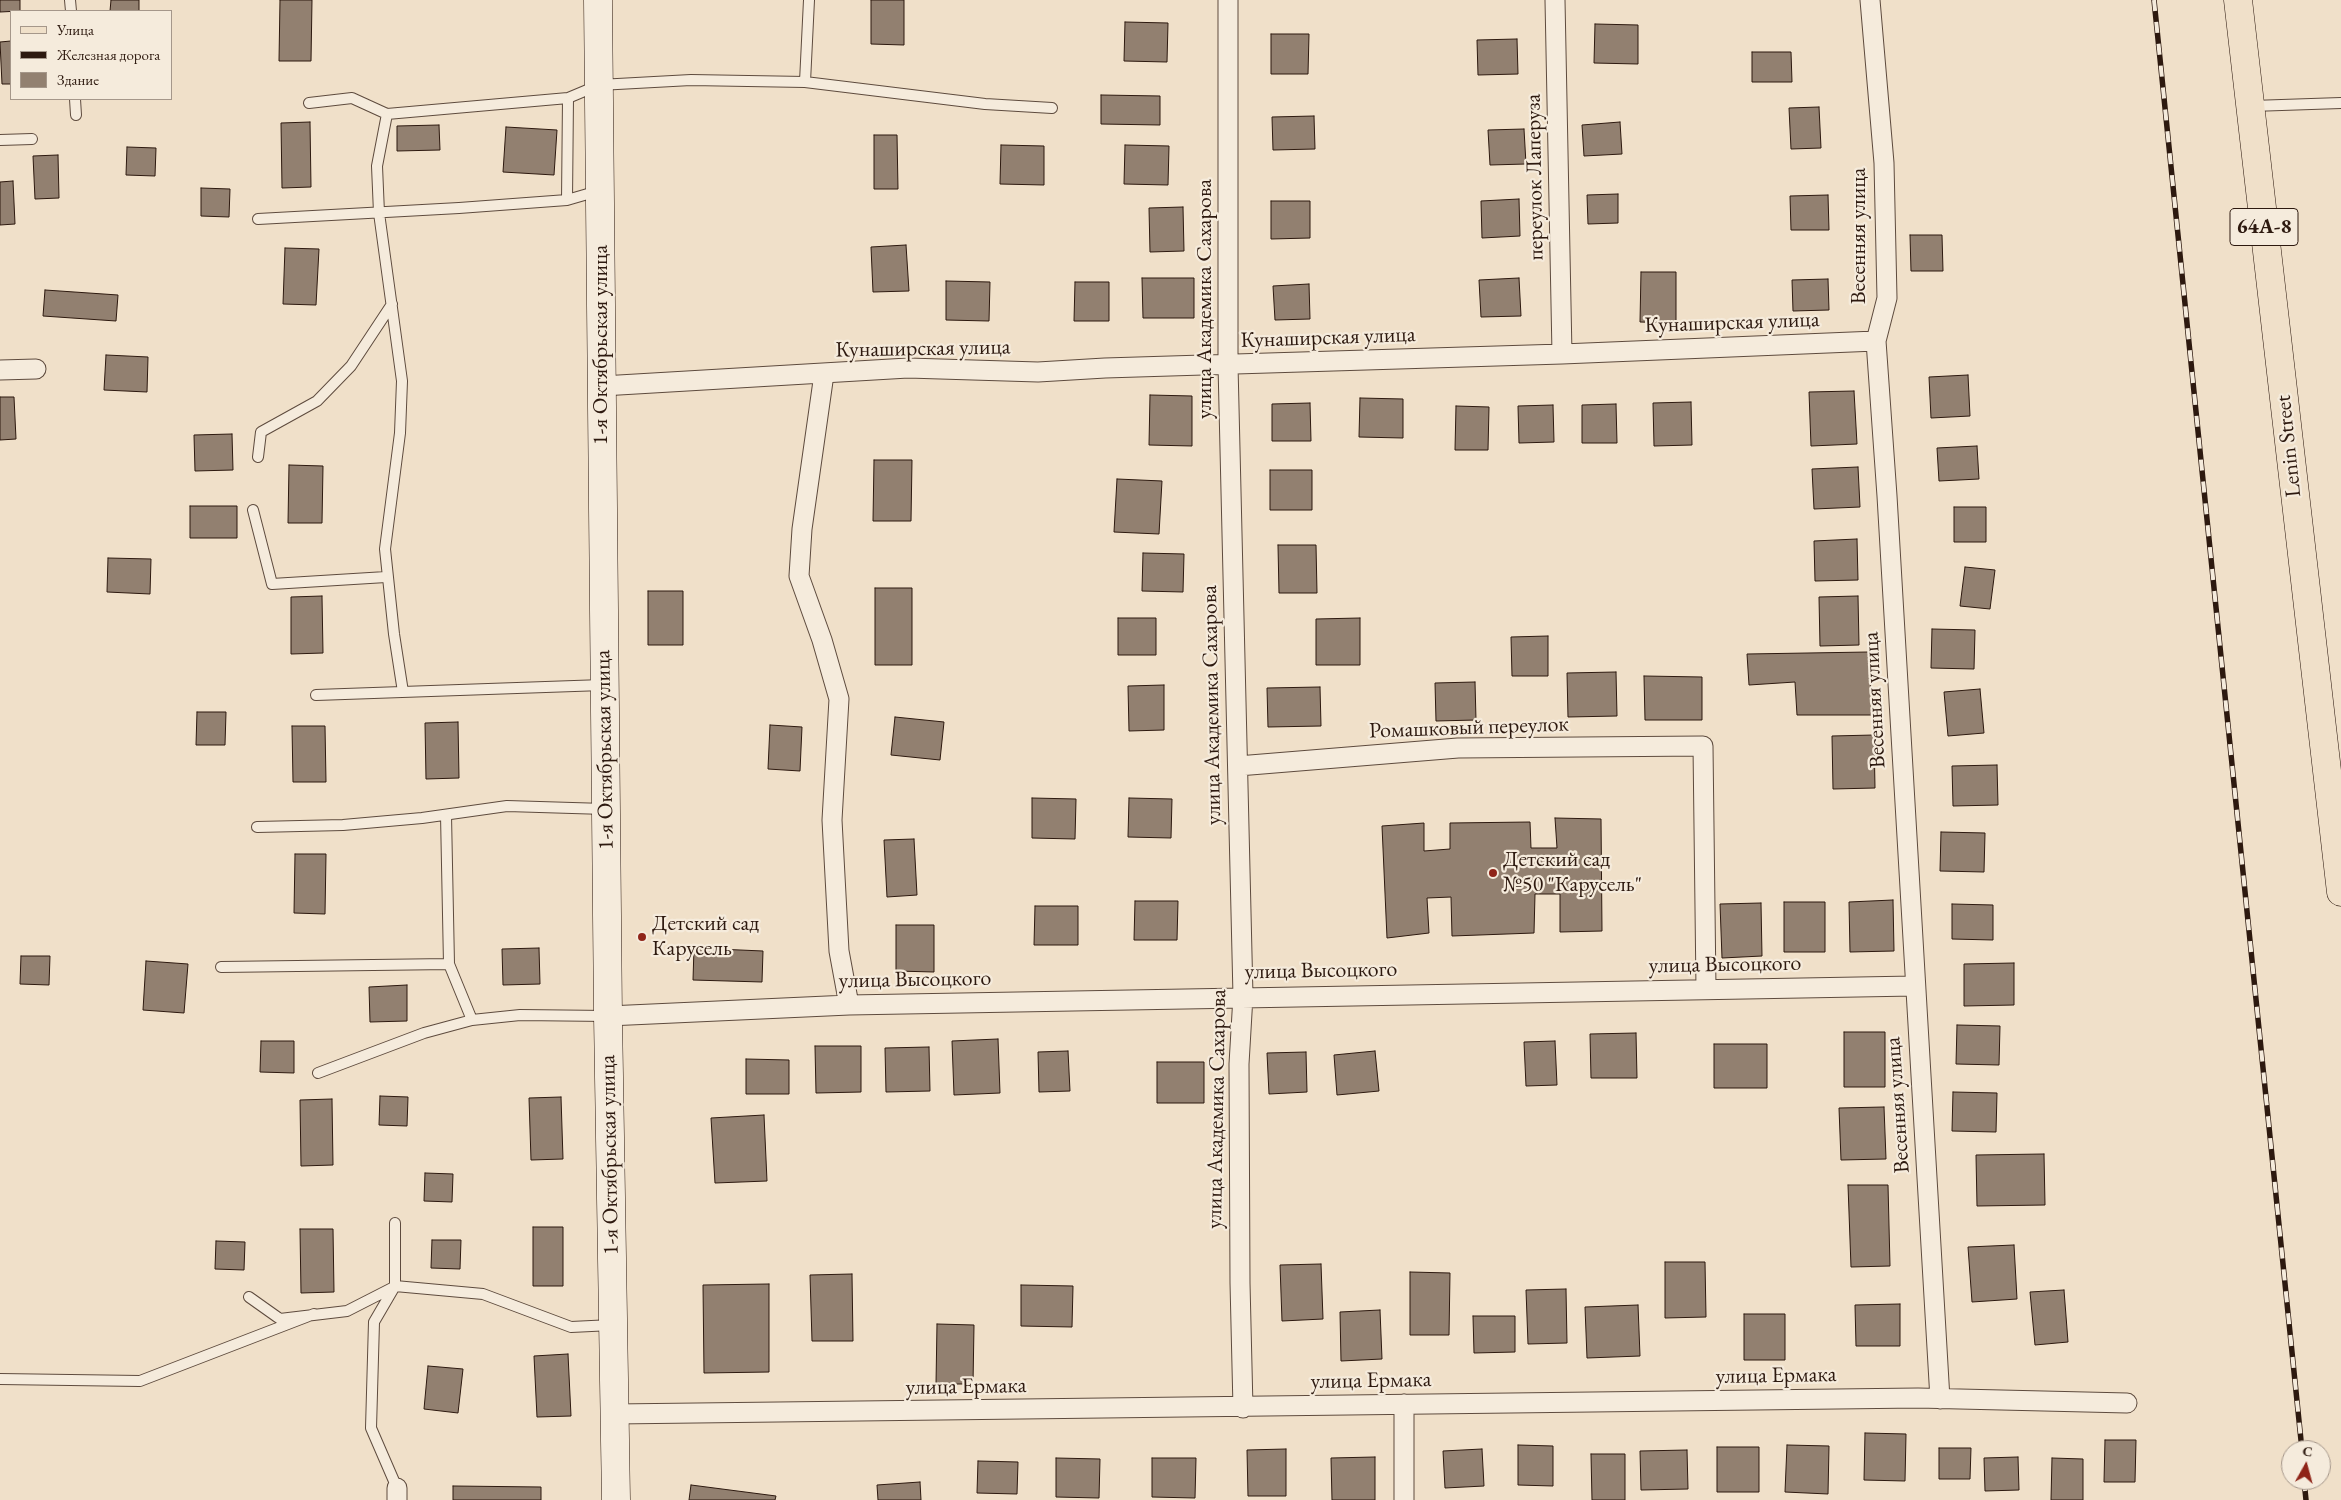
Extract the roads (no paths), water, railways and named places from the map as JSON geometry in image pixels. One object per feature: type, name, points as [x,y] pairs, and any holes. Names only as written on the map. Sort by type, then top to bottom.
[{"type":"main road","name":"Lenin Street","points":[[2239,2],[2341,892]]},
{"type":"street","name":"1-я Октябрьская улица","points":[[598,0],[608,1016],[616,1500]]},
{"type":"street","name":"улица Академика Сахарова","points":[[1228,0],[1228,365],[1242,996],[1239,1084],[1243,1408]]},
{"type":"street","name":"переулок Лаперуза","points":[[1555,0],[1562,354]]},
{"type":"street","name":"Весенняя улица","points":[[1870,0],[1884,163],[1886,298],[1876,341],[1888,506],[1914,986],[1940,1399]]},
{"type":"street","name":"Кунаширская улица","points":[[602,386],[908,368],[1038,372],[1105,368],[1562,354],[1876,341]]},
{"type":"street","points":[[0,370],[36,369]]},
{"type":"street","points":[[824,374],[802,529],[800,576],[822,640],[839,699],[832,820],[838,951],[849,1005]]},
{"type":"street","name":"Ромашковый переулок","points":[[1238,766],[1458,748],[1703,746],[1706,989]]},
{"type":"street","name":"улица Высоцкого","points":[[608,1016],[849,1005],[1242,996],[1914,986]]},
{"type":"street","name":"улица Ермака","points":[[616,1414],[1940,1399],[2127,1403]]},
{"type":"street","points":[[1404,1404],[1404,1500]]},
{"type":"lane","points":[[805,82],[809,0]]},
{"type":"lane","points":[[310,102],[352,98],[386,114],[568,98],[599,85],[691,80],[805,82],[984,104],[1052,108]]},
{"type":"lane","points":[[567,200],[568,98]]},
{"type":"lane","points":[[75,100],[76,115]]},
{"type":"lane","points":[[2250,106],[2341,103]]},
{"type":"lane","points":[[386,114],[377,166],[379,213],[402,381],[400,433],[385,549],[386,577],[403,692]]},
{"type":"lane","points":[[0,140],[32,139]]},
{"type":"lane","points":[[258,219],[567,200],[600,191]]},
{"type":"lane","points":[[258,457],[261,432],[317,401],[351,366],[392,304]]},
{"type":"lane","points":[[253,510],[272,584],[386,577]]},
{"type":"lane","points":[[316,695],[605,685]]},
{"type":"lane","points":[[257,827],[343,825],[446,815],[506,806],[606,809]]},
{"type":"lane","points":[[446,815],[449,964],[472,1020]]},
{"type":"lane","points":[[221,967],[449,964]]},
{"type":"lane","points":[[318,1073],[424,1033],[472,1020],[520,1014],[608,1016]]},
{"type":"lane","points":[[396,1223],[395,1286],[374,1322],[371,1428],[397,1494]]},
{"type":"lane","points":[[249,1297],[280,1319],[347,1311],[395,1286],[483,1294],[571,1327],[613,1325]]},
{"type":"lane","points":[[0,1379],[140,1381],[314,1314]]},
{"type":"railway","points":[[2154,0],[2301,1440]]},
{"type":"railway","points":[[2305,1490],[2306,1500]]},
{"type":"place","name":"Детский сад №50 \"Карусель\"","points":[[1493,873]]},
{"type":"place","name":"Детский сад Карусель","points":[[642,937]]}]
